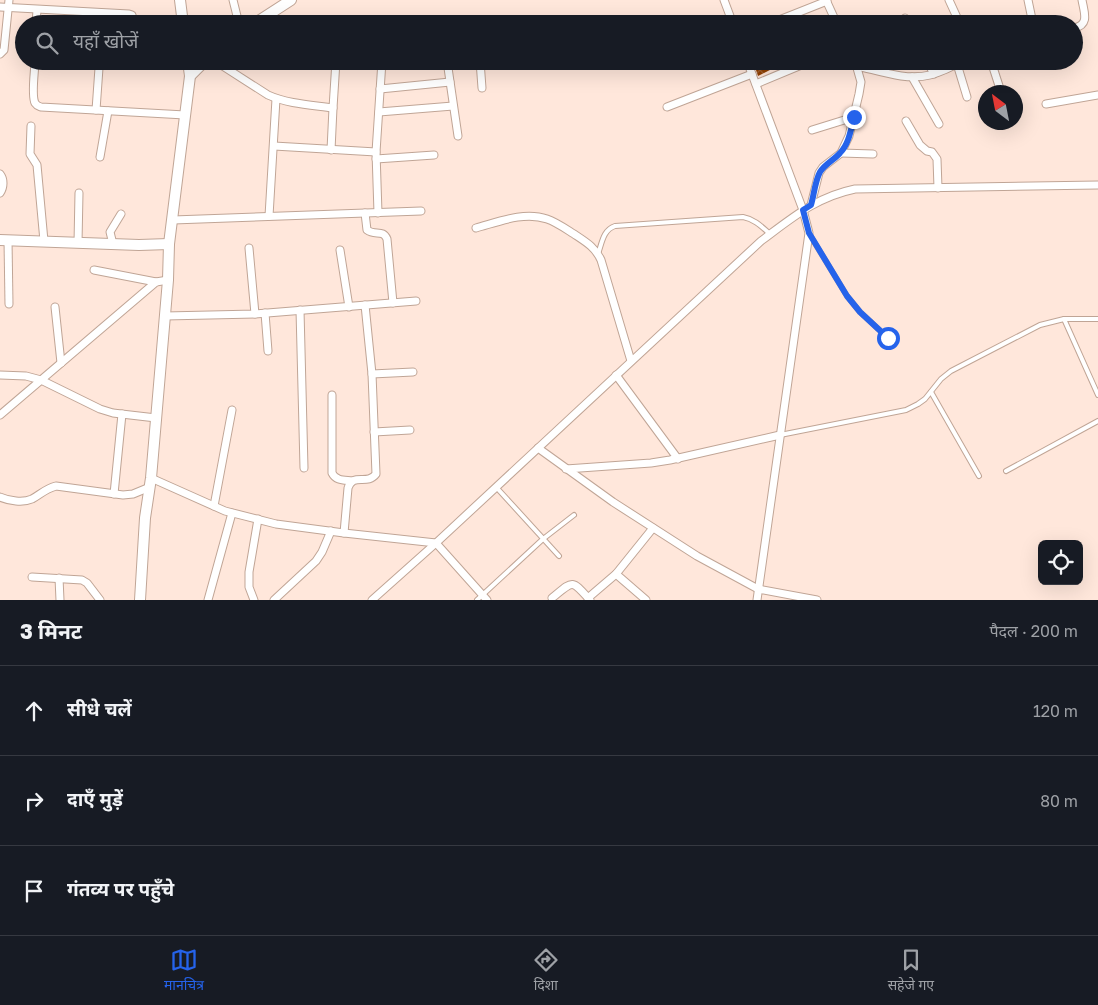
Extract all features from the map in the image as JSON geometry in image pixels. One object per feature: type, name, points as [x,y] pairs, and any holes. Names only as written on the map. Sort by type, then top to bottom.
[{"type":"street","points":[[0,54],[4,50],[4,8],[9,0]]},
{"type":"street","points":[[180,0],[182,15]]},
{"type":"street","points":[[233,0],[237,15]]},
{"type":"street","points":[[268,15],[291,0]]},
{"type":"street","points":[[724,0],[730,15]]},
{"type":"street","points":[[949,0],[956,15]]},
{"type":"street","points":[[1028,0],[1031,15]]},
{"type":"street","points":[[1082,0],[1085,20],[1083,23]]},
{"type":"street","points":[[792,15],[827,1],[833,15]]},
{"type":"street","points":[[4,8],[132,15]]},
{"type":"street","points":[[37,10],[37,15]]},
{"type":"street","points":[[35,70],[34,96],[37,106],[185,115]]},
{"type":"street","points":[[96,110],[99,70]]},
{"type":"street","points":[[140,600],[145,518],[151,483],[171,230],[189,70]]},
{"type":"street","points":[[190,76],[196,70]]},
{"type":"street","points":[[229,70],[276,99],[333,108]]},
{"type":"street","points":[[331,150],[335,70]]},
{"type":"street","points":[[378,212],[376,155],[381,70]]},
{"type":"street","points":[[448,70],[458,136]]},
{"type":"street","points":[[481,70],[482,88]]},
{"type":"street","points":[[750,70],[803,210],[809,233],[756,600]]},
{"type":"street","points":[[756,84],[789,70]]},
{"type":"street","points":[[811,205],[819,174],[824,167],[841,153],[849,136],[861,82],[858,70]]},
{"type":"street","points":[[880,70],[907,77],[920,77],[943,70]]},
{"type":"street","points":[[932,70],[934,74]]},
{"type":"street","points":[[961,70],[967,97]]},
{"type":"street","points":[[994,70],[999,85]]},
{"type":"street","points":[[668,107],[752,74]]},
{"type":"street","points":[[912,77],[939,124]]},
{"type":"street","points":[[380,89],[450,82]]},
{"type":"street","points":[[1046,104],[1098,96]]},
{"type":"street","points":[[269,216],[276,99]]},
{"type":"street","points":[[379,112],[453,106]]},
{"type":"street","points":[[100,157],[108,111]]},
{"type":"street","points":[[812,130],[854,117]]},
{"type":"street","points":[[906,121],[920,145],[932,152],[937,158],[938,188]]},
{"type":"street","points":[[31,126],[30,154],[37,165],[44,241]]},
{"type":"street","points":[[274,146],[376,155],[434,155]]},
{"type":"street","points":[[841,153],[873,154]]},
{"type":"street","points":[[0,174],[3,181],[0,192]]},
{"type":"street","points":[[372,600],[496,488],[754,248],[770,234],[811,205],[840,192],[855,189],[1098,185]]},
{"type":"street","points":[[78,242],[79,193]]},
{"type":"street","points":[[9,304],[4,240],[113,244],[171,230],[269,216],[421,211]]},
{"type":"street","points":[[365,213],[367,230],[374,233],[382,233],[387,239],[393,303]]},
{"type":"street","points":[[113,244],[110,232],[121,214]]},
{"type":"street","points":[[476,228],[526,216],[536,216],[549,219],[594,248],[601,260],[631,361]]},
{"type":"street","points":[[249,248],[255,314]]},
{"type":"street","points":[[340,250],[348,307]]},
{"type":"street","points":[[94,270],[156,282],[168,280]]},
{"type":"street","points":[[0,415],[156,282]]},
{"type":"street","points":[[165,316],[255,314],[416,301]]},
{"type":"street","points":[[332,395],[332,473],[339,480],[352,481],[373,478],[376,474],[372,374],[365,305]]},
{"type":"street","points":[[54,307],[61,363]]},
{"type":"street","points":[[300,310],[304,468]]},
{"type":"street","points":[[265,313],[268,351]]},
{"type":"street","points":[[372,374],[413,372]]},
{"type":"street","points":[[0,375],[26,376],[41,380],[100,409],[156,418]]},
{"type":"street","points":[[616,376],[678,459]]},
{"type":"street","points":[[214,506],[232,410]]},
{"type":"street","points":[[114,494],[122,414]]},
{"type":"street","points":[[374,432],[410,430]]},
{"type":"street","points":[[566,469],[651,463],[678,459],[780,435]]},
{"type":"street","points":[[538,448],[613,502],[697,556],[758,589],[817,600]]},
{"type":"street","points":[[344,533],[348,488],[352,481]]},
{"type":"street","points":[[151,483],[232,512],[276,524],[436,543],[482,598]]},
{"type":"street","points":[[0,497],[24,501],[30,500],[43,491],[56,486],[124,496],[133,494],[151,483]]},
{"type":"street","points":[[208,600],[232,512]]},
{"type":"street","points":[[254,600],[249,588],[249,572],[258,519]]},
{"type":"street","points":[[552,598],[573,584],[577,585],[589,599],[616,574],[653,528]]},
{"type":"street","points":[[274,600],[316,562],[331,532]]},
{"type":"street","points":[[616,574],[646,600]]},
{"type":"street","points":[[32,577],[82,580],[87,583],[100,600]]},
{"type":"street","points":[[58,578],[60,600]]},
{"type":"lane","points":[[598,254],[606,231],[615,226],[742,217],[750,218],[757,222],[770,234]]},
{"type":"lane","points":[[809,233],[847,296],[860,312],[888,338]]},
{"type":"lane","points":[[780,435],[906,410],[925,399],[941,379],[951,371],[1040,325],[1064,319],[1098,319]]},
{"type":"lane","points":[[1064,319],[1098,395]]},
{"type":"lane","points":[[931,392],[979,476]]},
{"type":"lane","points":[[1006,471],[1098,421]]},
{"type":"lane","points":[[496,488],[559,556]]},
{"type":"lane","points":[[482,598],[543,540],[574,515]]},
{"type":"building","points":[[756,70],[770,70],[758,76]]},
{"type":"route","points":[[854,117],[845,146],[841,153],[824,167],[819,174],[811,205],[803,210],[809,233],[847,296],[860,312],[888,338]]}]
